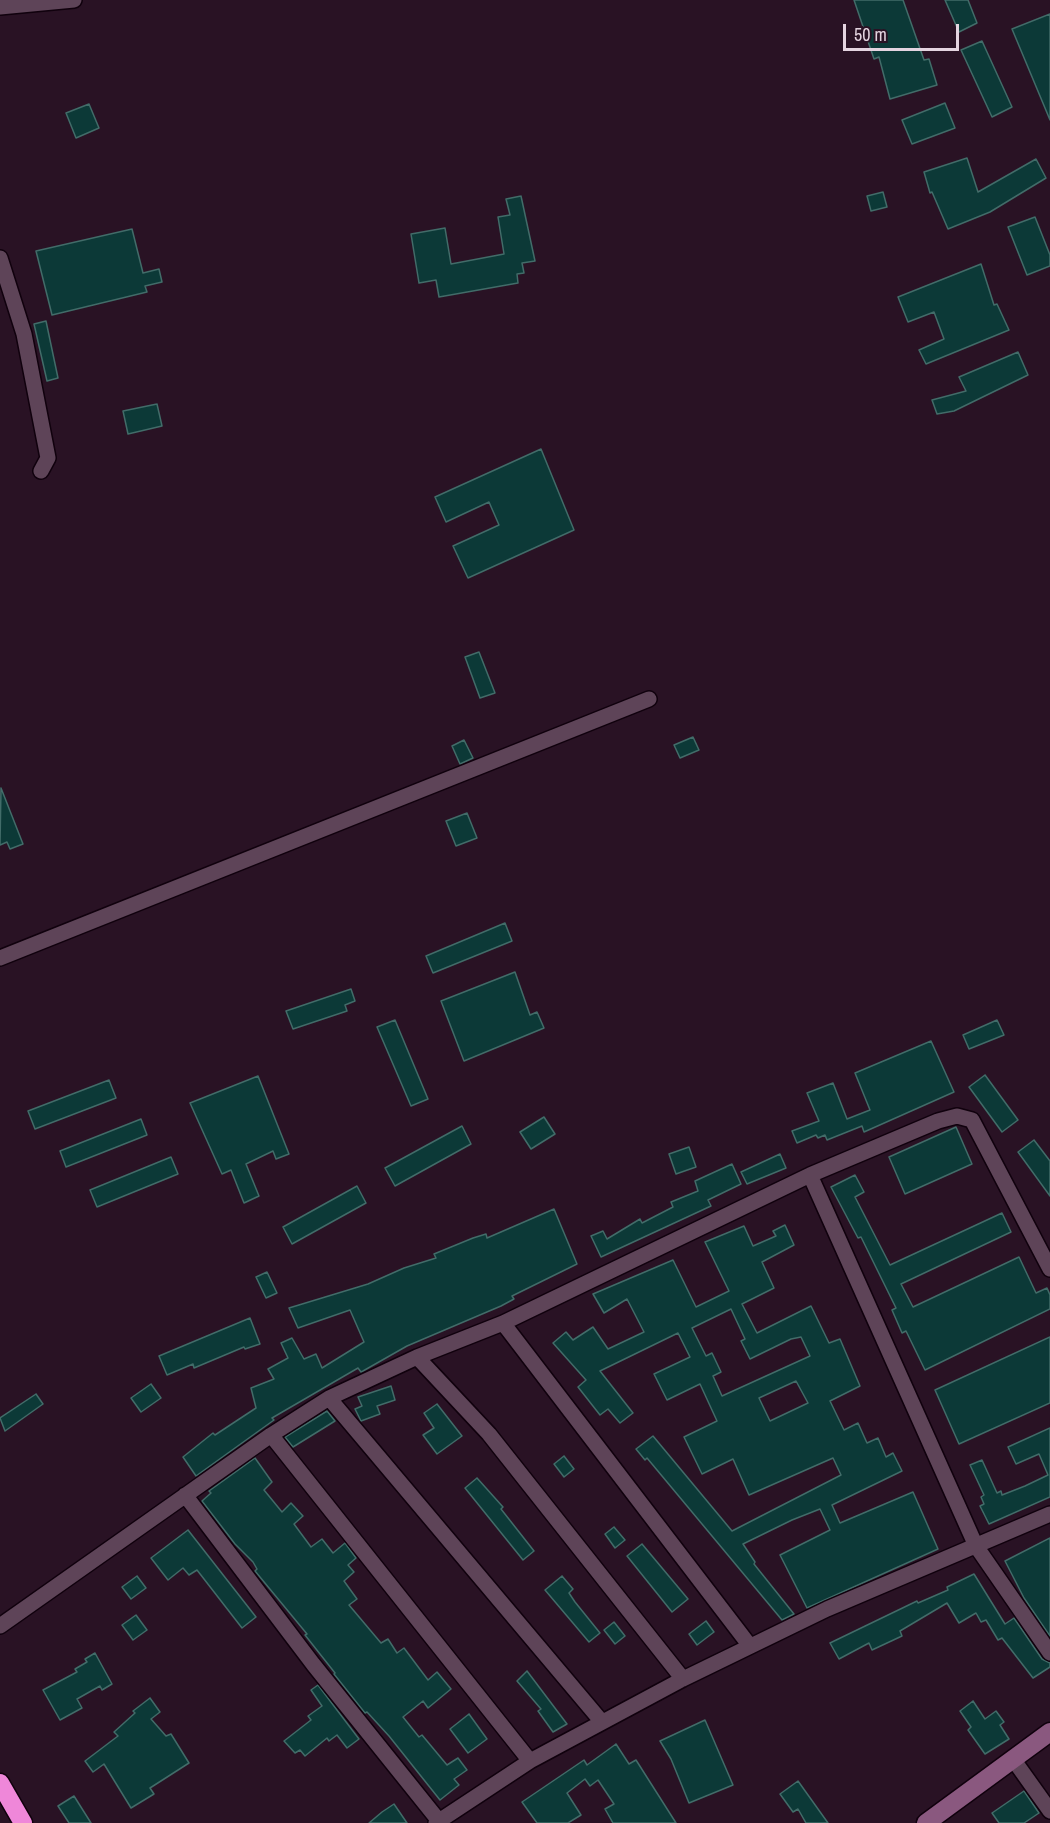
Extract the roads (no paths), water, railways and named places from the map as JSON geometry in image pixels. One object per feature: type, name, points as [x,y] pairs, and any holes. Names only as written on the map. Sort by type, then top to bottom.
[{"type":"highway","points":[[0,1783],[23,1823]]},
{"type":"street","points":[[0,7],[74,0]]},
{"type":"street","points":[[0,258],[24,334],[48,458],[41,471]]},
{"type":"street","points":[[0,958],[649,699]]},
{"type":"street","points":[[0,1626],[185,1495],[328,1398],[417,1357],[503,1323],[810,1175],[938,1121],[957,1116],[972,1120],[1050,1269]]},
{"type":"street","points":[[810,1175],[976,1546],[1050,1653]]},
{"type":"street","points":[[503,1323],[750,1646]]},
{"type":"street","points":[[417,1357],[489,1434],[683,1678]]},
{"type":"street","points":[[328,1398],[602,1722]]},
{"type":"street","points":[[272,1435],[530,1761]]},
{"type":"street","points":[[185,1495],[313,1664],[438,1822],[530,1761],[683,1678],[827,1609],[1050,1514]]},
{"type":"street","points":[[929,1822],[1050,1732]]},
{"type":"street","points":[[1013,1759],[1050,1811]]}]
